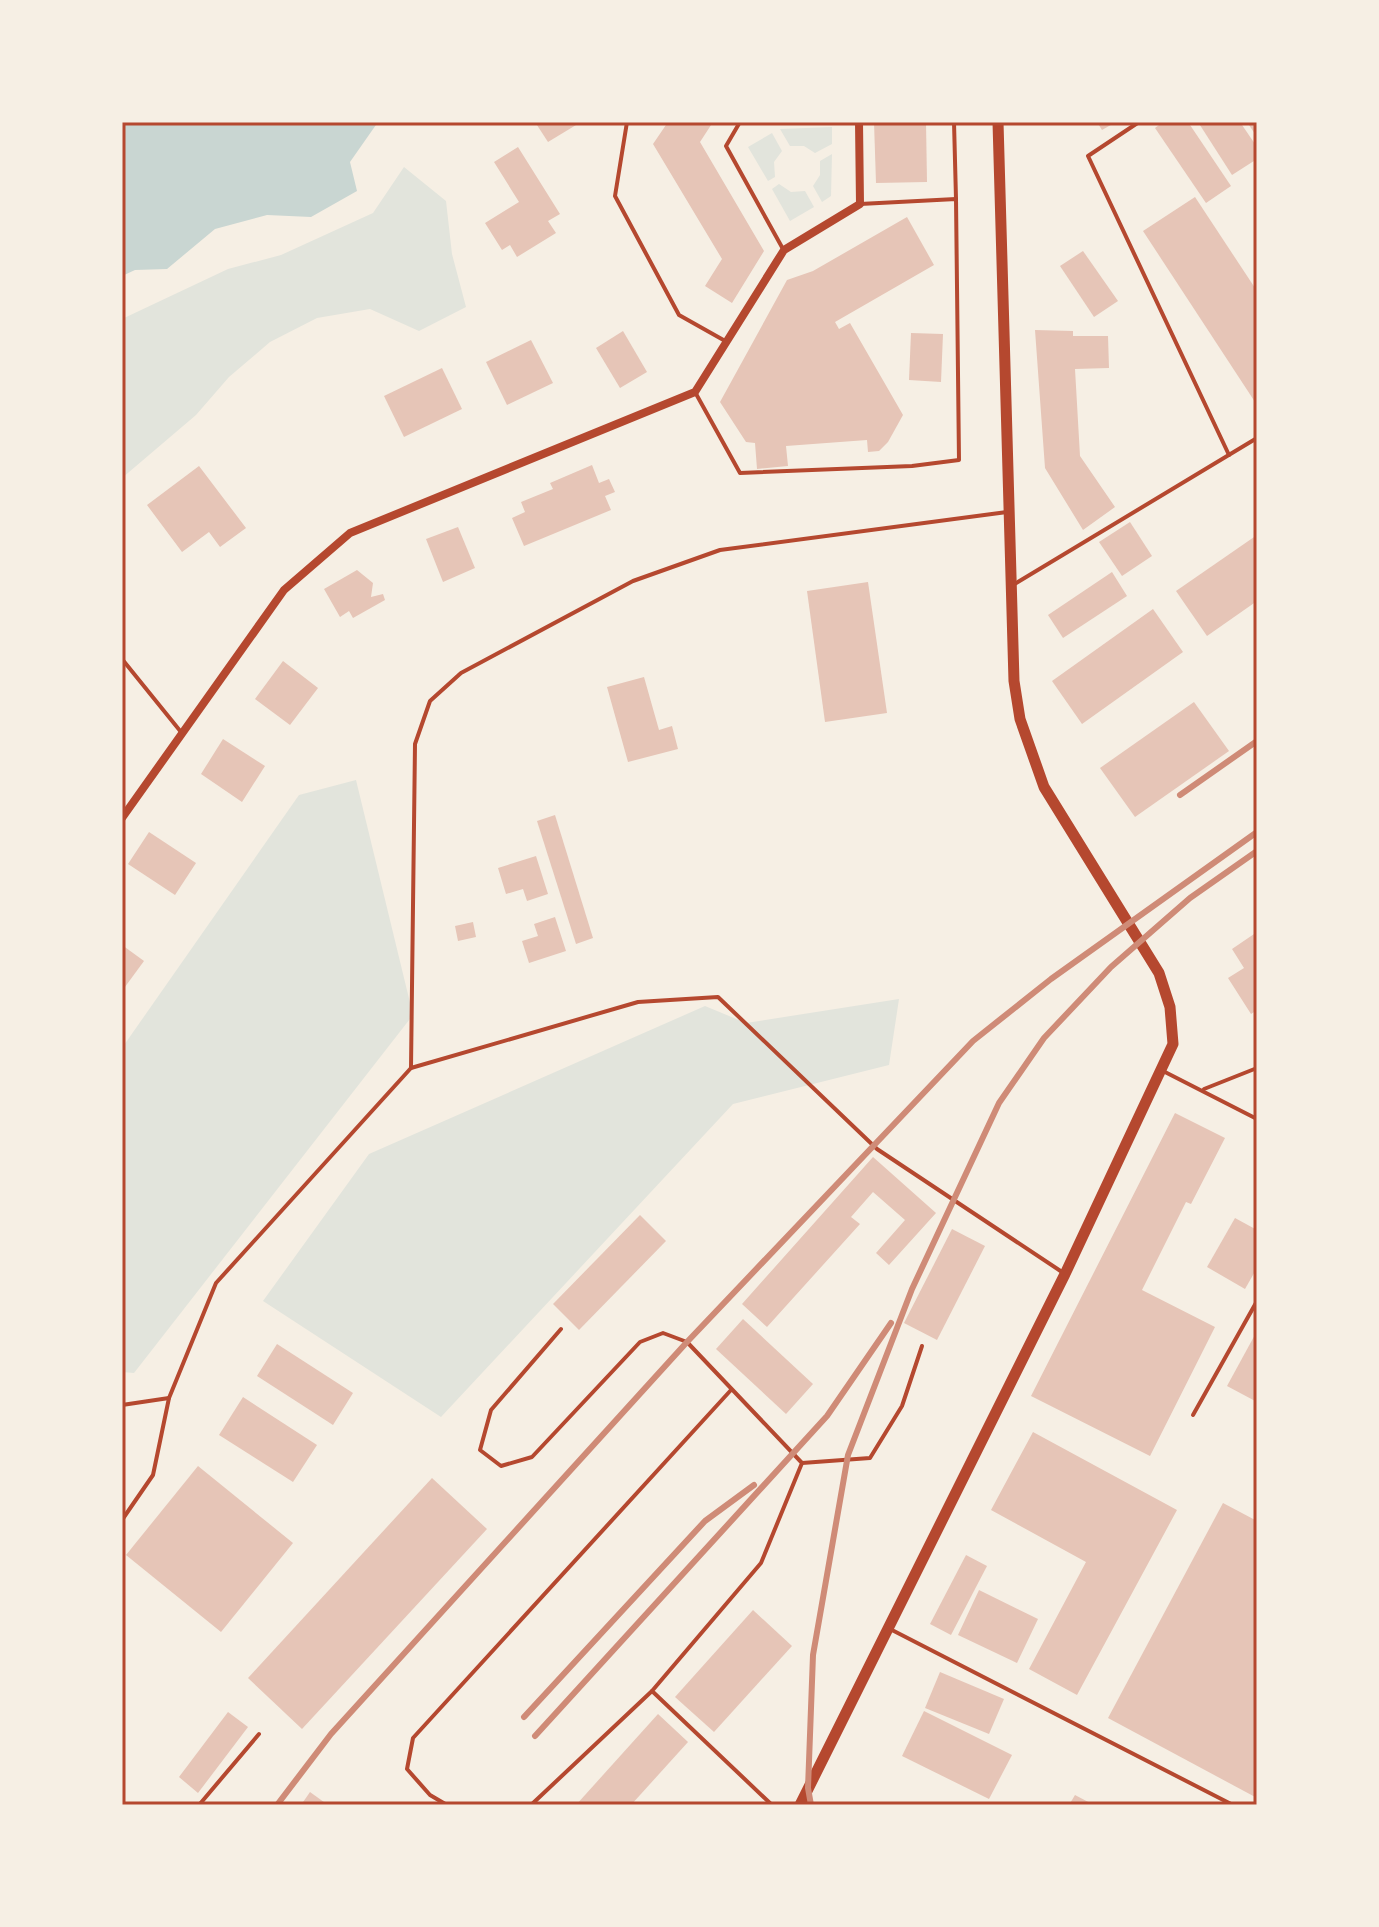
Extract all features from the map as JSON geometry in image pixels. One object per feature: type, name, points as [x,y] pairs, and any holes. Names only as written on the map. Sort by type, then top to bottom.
[{"type":"street","points":[[122,818],[284,590],[350,533],[695,392],[784,250],[860,204],[859,122]]},
{"type":"street","points":[[800,1805],[1065,1274],[1163,1071],[1173,1044],[1170,1007],[1159,973],[1131,923],[1044,787],[1020,719],[1014,681],[998,122]]},
{"type":"lane","points":[[627,122],[615,196],[679,315],[727,342]]},
{"type":"lane","points":[[740,122],[726,146],[784,250]]},
{"type":"lane","points":[[695,392],[740,473],[912,466],[959,460],[954,122]]},
{"type":"lane","points":[[1139,122],[1088,156],[1229,455]]},
{"type":"lane","points":[[860,204],[956,199]]},
{"type":"lane","points":[[1257,217],[1257,223]]},
{"type":"lane","points":[[1011,586],[1257,438]]},
{"type":"lane","points":[[411,1068],[415,744],[430,701],[461,673],[633,581],[720,550],[1010,512]]},
{"type":"lane","points":[[122,659],[181,732]]},
{"type":"lane","points":[[122,1520],[153,1475],[169,1398],[216,1283],[411,1068],[638,1002],[718,997],[877,1149],[1065,1274]]},
{"type":"lane","points":[[1204,1089],[1257,1068]]},
{"type":"lane","points":[[1163,1071],[1204,1089],[1257,1119]]},
{"type":"lane","points":[[1193,1415],[1257,1301]]},
{"type":"lane","points":[[561,1329],[491,1410],[480,1450],[501,1466],[532,1457],[640,1342],[663,1333],[687,1342],[802,1463]]},
{"type":"lane","points":[[802,1463],[870,1458],[902,1406],[922,1346]]},
{"type":"lane","points":[[447,1805],[430,1795],[407,1769],[413,1738],[731,1390]]},
{"type":"lane","points":[[122,1405],[169,1398]]},
{"type":"lane","points":[[531,1805],[652,1691],[761,1563],[802,1463]]},
{"type":"lane","points":[[887,1628],[1233,1805]]},
{"type":"lane","points":[[652,1691],[772,1805]]},
{"type":"lane","points":[[199,1805],[259,1734]]},
{"type":"shaded area","points":[[122,122],[378,122],[350,162],[357,191],[311,217],[267,215],[215,229],[167,269],[135,270],[122,276]]},
{"type":"shaded area","points":[[832,127],[832,144],[815,153],[804,146],[790,146],[780,129]]},
{"type":"shaded area","points":[[772,133],[782,151],[774,162],[775,177],[768,181],[748,147]]},
{"type":"shaded area","points":[[832,154],[831,196],[822,202],[813,186],[820,175],[820,161]]},
{"type":"shaded area","points":[[404,167],[446,201],[452,254],[466,307],[419,331],[370,309],[317,318],[270,342],[229,377],[196,415],[122,478],[122,319],[228,269],[281,255],[373,213]]},
{"type":"shaded area","points":[[779,184],[791,192],[805,191],[814,207],[790,221],[772,189]]},
{"type":"shaded area","points":[[356,780],[413,1015],[134,1373],[122,1372],[122,1048],[299,795]]},
{"type":"shaded area","points":[[899,999],[889,1065],[733,1104],[441,1417],[263,1301],[369,1154],[705,1006],[746,1023]]},
{"type":"building","points":[[535,122],[581,122],[548,142]]},
{"type":"building","points":[[668,122],[713,122],[700,142],[764,251],[732,303],[705,286],[722,259],[653,144]]},
{"type":"building","points":[[874,122],[926,122],[927,182],[876,183]]},
{"type":"building","points":[[1097,122],[1116,122],[1102,130]]},
{"type":"building","points":[[1163,122],[1188,122],[1231,186],[1206,203],[1155,128]]},
{"type":"building","points":[[1198,122],[1240,122],[1257,147],[1257,159],[1232,175]]},
{"type":"building","points":[[1247,122],[1257,122],[1257,137]]},
{"type":"building","points":[[518,147],[560,214],[548,221],[556,233],[517,257],[510,245],[502,250],[485,223],[519,202],[494,162]]},
{"type":"building","points":[[1195,197],[1257,291],[1257,405],[1143,231]]},
{"type":"building","points":[[907,217],[934,265],[835,322],[839,329],[850,323],[903,415],[888,442],[879,451],[868,452],[867,440],[786,446],[788,466],[757,469],[755,443],[746,442],[720,402],[787,280],[813,271]]},
{"type":"building","points":[[1083,251],[1118,301],[1094,317],[1060,266]]},
{"type":"building","points":[[1035,330],[1073,331],[1073,336],[1108,336],[1109,368],[1075,369],[1080,456],[1115,507],[1083,530],[1045,468]]},
{"type":"building","points":[[623,331],[647,372],[620,388],[596,348]]},
{"type":"building","points":[[911,333],[943,334],[941,382],[909,380]]},
{"type":"building","points":[[531,340],[553,383],[507,405],[486,362]]},
{"type":"building","points":[[442,368],[462,409],[404,437],[384,396]]},
{"type":"building","points":[[592,465],[599,483],[609,479],[615,492],[605,496],[611,510],[524,546],[512,518],[525,512],[521,502],[553,489],[550,483]]},
{"type":"building","points":[[199,466],[246,528],[220,547],[209,532],[182,552],[147,505]]},
{"type":"building","points":[[1130,522],[1152,556],[1122,576],[1099,542]]},
{"type":"building","points":[[458,527],[475,568],[443,582],[426,539]]},
{"type":"building","points":[[1257,535],[1257,601],[1207,636],[1176,591]]},
{"type":"building","points":[[357,570],[373,583],[371,597],[383,594],[385,600],[353,618],[349,611],[340,617],[324,589]]},
{"type":"building","points":[[1112,572],[1127,596],[1063,638],[1048,615]]},
{"type":"building","points":[[868,582],[887,713],[825,722],[807,591]]},
{"type":"building","points":[[1153,609],[1183,652],[1082,724],[1052,681]]},
{"type":"building","points":[[283,661],[318,688],[290,725],[255,699]]},
{"type":"building","points":[[644,677],[659,730],[672,726],[678,749],[628,762],[607,687]]},
{"type":"building","points":[[1194,702],[1229,751],[1135,817],[1100,768]]},
{"type":"building","points":[[223,739],[265,766],[242,802],[201,774]]},
{"type":"building","points":[[555,815],[593,938],[576,944],[537,821]]},
{"type":"building","points":[[149,832],[196,863],[175,895],[128,864]]},
{"type":"building","points":[[536,856],[548,894],[527,901],[523,889],[506,894],[498,868]]},
{"type":"building","points":[[555,917],[566,951],[529,963],[522,941],[538,936],[534,924]]},
{"type":"building","points":[[473,922],[476,937],[458,941],[455,926]]},
{"type":"building","points":[[1257,932],[1257,1010],[1251,1014],[1228,978],[1244,968],[1232,949]]},
{"type":"building","points":[[122,945],[144,961],[122,991]]},
{"type":"building","points":[[1175,1113],[1225,1138],[1191,1204],[1186,1202],[1142,1290],[1215,1327],[1150,1456],[1031,1396]]},
{"type":"building","points":[[873,1157],[936,1213],[889,1265],[876,1253],[905,1220],[873,1192],[851,1217],[860,1224],[767,1327],[742,1304]]},
{"type":"building","points":[[640,1215],[666,1241],[579,1330],[553,1304]]},
{"type":"building","points":[[1235,1218],[1257,1230],[1257,1268],[1245,1289],[1207,1267]]},
{"type":"building","points":[[952,1229],[985,1246],[937,1340],[904,1323]]},
{"type":"building","points":[[743,1319],[813,1384],[786,1414],[716,1349]]},
{"type":"building","points":[[1257,1331],[1257,1402],[1227,1386]]},
{"type":"building","points":[[277,1344],[353,1393],[333,1425],[257,1376]]},
{"type":"building","points":[[243,1397],[317,1445],[293,1482],[219,1435]]},
{"type":"building","points":[[1033,1432],[1177,1510],[1077,1695],[1029,1669],[1086,1562],[991,1510]]},
{"type":"building","points":[[198,1466],[293,1543],[221,1632],[126,1555]]},
{"type":"building","points":[[432,1478],[487,1529],[302,1729],[248,1678]]},
{"type":"building","points":[[1223,1503],[1257,1521],[1257,1798],[1108,1718]]},
{"type":"building","points":[[966,1555],[987,1566],[951,1635],[930,1624]]},
{"type":"building","points":[[979,1590],[1038,1619],[1017,1663],[958,1635]]},
{"type":"building","points":[[753,1610],[792,1646],[714,1732],[675,1697]]},
{"type":"building","points":[[940,1672],[1004,1699],[989,1734],[925,1708]]},
{"type":"building","points":[[924,1711],[1012,1755],[989,1799],[902,1756]]},
{"type":"building","points":[[228,1712],[248,1727],[198,1793],[179,1777]]},
{"type":"building","points":[[658,1714],[688,1742],[631,1805],[576,1805]]},
{"type":"building","points":[[310,1792],[328,1805],[301,1805]]},
{"type":"building","points":[[1075,1795],[1094,1805],[1069,1805]]},
{"type":"railway","points":[[1180,795],[1257,741]]},
{"type":"railway","points":[[277,1805],[331,1734],[687,1342],[973,1041],[1051,979],[1257,832]]},
{"type":"railway","points":[[811,1805],[808,1788],[813,1655],[848,1455],[912,1289],[999,1103],[1044,1038],[1111,967],[1190,898],[1257,851]]},
{"type":"railway","points":[[535,1736],[827,1416],[891,1323]]},
{"type":"railway","points":[[524,1717],[705,1521],[754,1485]]}]
